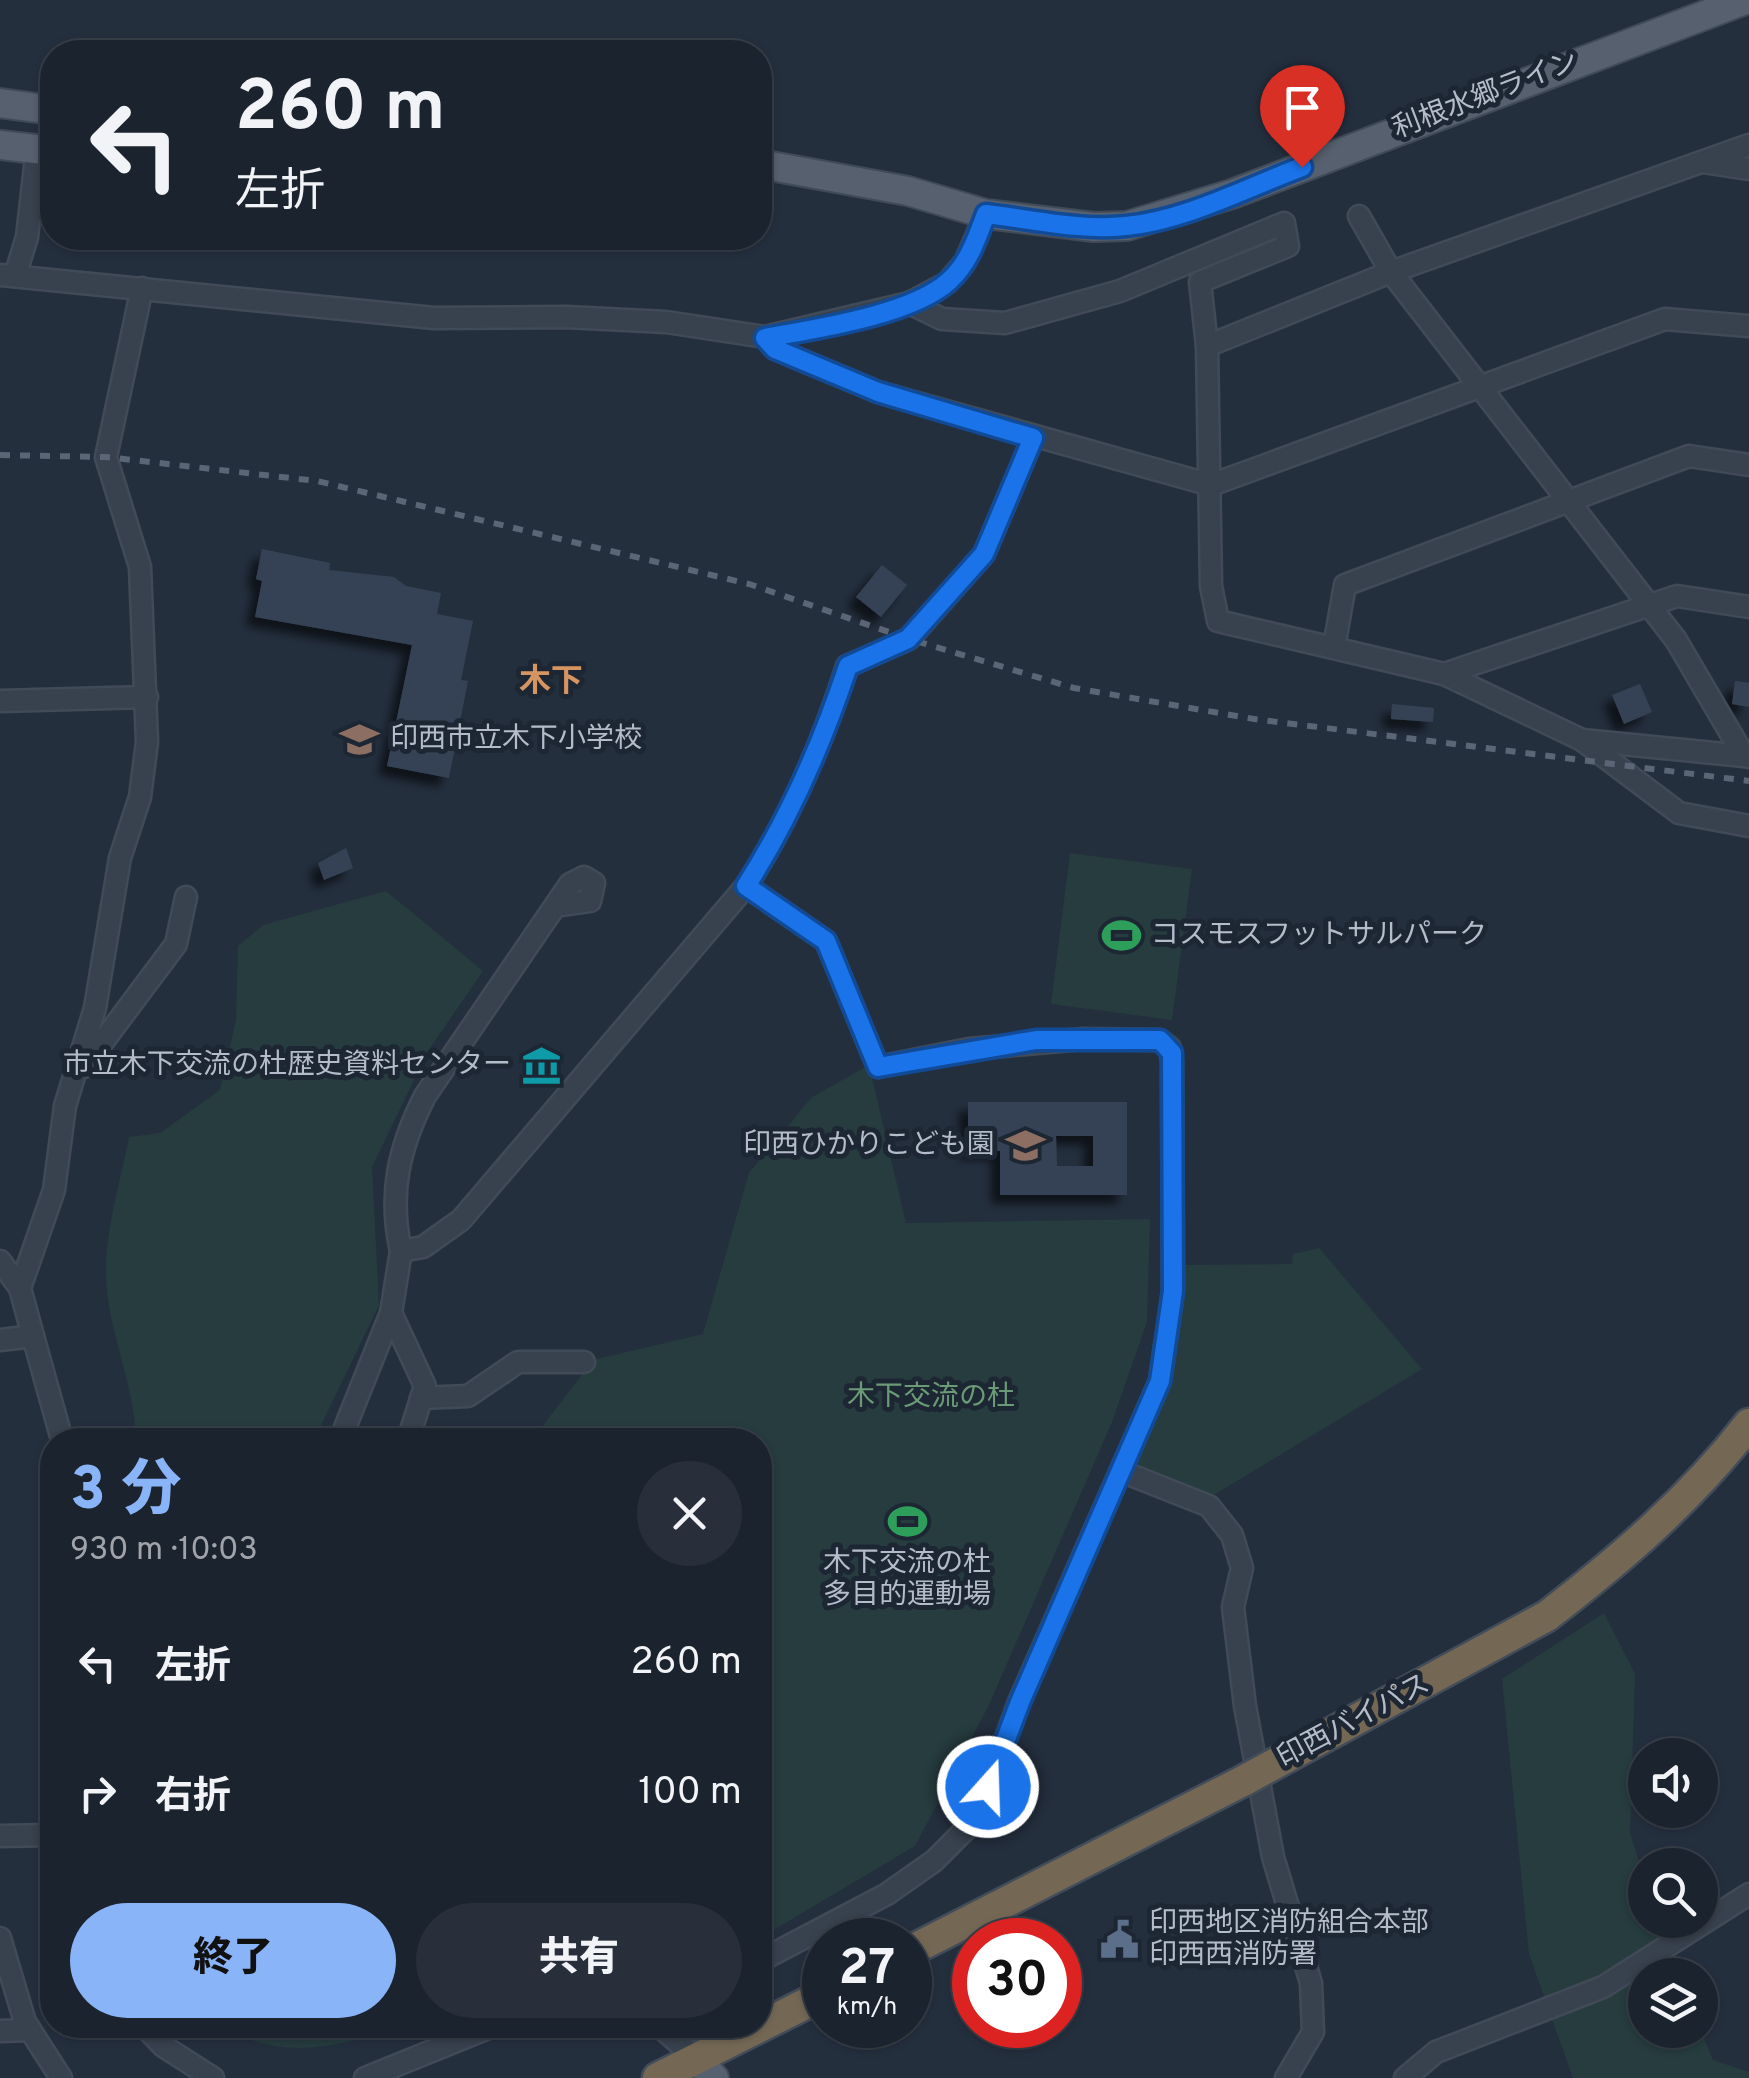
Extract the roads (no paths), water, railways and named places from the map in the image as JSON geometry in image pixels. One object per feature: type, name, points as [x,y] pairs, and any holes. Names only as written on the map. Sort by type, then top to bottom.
[{"type":"highway","name":"印西バイパス","points":[[932,1940],[1243,1782],[1547,1616],[1636,1546],[1687,1498],[1749,1424]]},
{"type":"highway","points":[[772,2027],[802,2008]]},
{"type":"highway","points":[[658,2078],[706,2068],[754,2038]]},
{"type":"main road","name":"利根水郷ライン","points":[[772,166],[908,192],[986,214],[1094,227],[1127,226],[1170,216],[1745,0]]},
{"type":"main road","points":[[0,102],[40,108]]},
{"type":"main road","points":[[0,145],[40,149]]},
{"type":"street","points":[[1208,346],[1391,272],[1749,145]]},
{"type":"street","points":[[1701,162],[1749,169]]},
{"type":"street","points":[[40,174],[27,237],[8,276],[434,318],[566,316],[666,322],[765,338],[908,303],[947,283],[986,214]]},
{"type":"street","points":[[1359,216],[1391,272],[1571,500],[1644,604],[1676,640],[1746,756]]},
{"type":"street","points":[[908,303],[942,319],[1005,323],[1120,291],[1284,223],[1288,246],[1200,282],[1208,346],[1212,586],[1218,621],[1444,674],[1582,740],[1678,813],[1749,826]]},
{"type":"street","points":[[20,1288],[54,1190],[71,1085],[95,1008],[120,858],[140,796],[147,696],[140,567],[106,457],[142,288]]},
{"type":"street","points":[[765,338],[775,349],[878,392],[1211,485],[1665,318],[1749,326]]},
{"type":"street","points":[[401,1250],[423,1247],[461,1220],[746,886],[781,832],[826,732],[848,666],[908,639],[984,554],[1033,438]]},
{"type":"street","points":[[1334,647],[1345,584],[1689,456],[1749,465]]},
{"type":"street","points":[[1444,674],[1677,596],[1749,608]]},
{"type":"street","points":[[0,701],[147,696]]},
{"type":"street","points":[[1582,740],[1746,756]]},
{"type":"street","points":[[746,886],[826,941],[878,1067],[1036,1040],[1160,1040],[1170,1048],[1172,1318],[1160,1381],[969,1826],[934,1861],[887,1894],[772,1955]]},
{"type":"street","points":[[71,1085],[176,944],[186,898]]},
{"type":"street","points":[[345,1428],[390,1313],[401,1250],[393,1215],[396,1170],[407,1131],[425,1096],[555,906]]},
{"type":"street","points":[[0,1260],[20,1288],[59,1428]]},
{"type":"street","points":[[390,1313],[425,1386],[412,1428]]},
{"type":"street","points":[[0,1340],[33,1336]]},
{"type":"street","points":[[422,1398],[468,1396],[518,1362],[584,1362]]},
{"type":"street","points":[[1123,1472],[1209,1506],[1232,1536],[1242,1568],[1233,1607],[1245,1706],[1273,1857],[1310,1983],[1313,2032],[1286,2078]]},
{"type":"street","points":[[0,1836],[40,1835]]},
{"type":"street","points":[[1405,2078],[1436,2052],[1603,1987],[1749,1894]]},
{"type":"street","points":[[0,1938],[30,2030],[62,2078]]},
{"type":"street","points":[[0,2031],[30,2030]]},
{"type":"street","points":[[155,2038],[213,2078]]},
{"type":"street","points":[[364,2078],[464,2038]]},
{"type":"street","points":[[673,2038],[706,2068]]},
{"type":"railway","points":[[0,455],[106,457],[317,481],[749,584],[909,639],[1074,688],[1254,719],[1749,781]]},
{"type":"place","name":"印西市立木下小学校","points":[[360,740]]},
{"type":"place","name":"コスモスフットサルパーク","points":[[1121,936]]},
{"type":"place","name":"市立木下交流の杜歴史資料センター","points":[[541,1066]]},
{"type":"place","name":"印西ひかりこども園","points":[[1025,1146]]},
{"type":"place","name":"木下交流の杜 多目的運動場","points":[[907,1521]]},
{"type":"place","name":"印西地区消防組合本部 印西西消防署","points":[[1119,1940]]},
{"type":"district","name":"木下","points":[[551,683]]},
{"type":"park label","name":"木下交流の杜","points":[[931,1398]]}]
